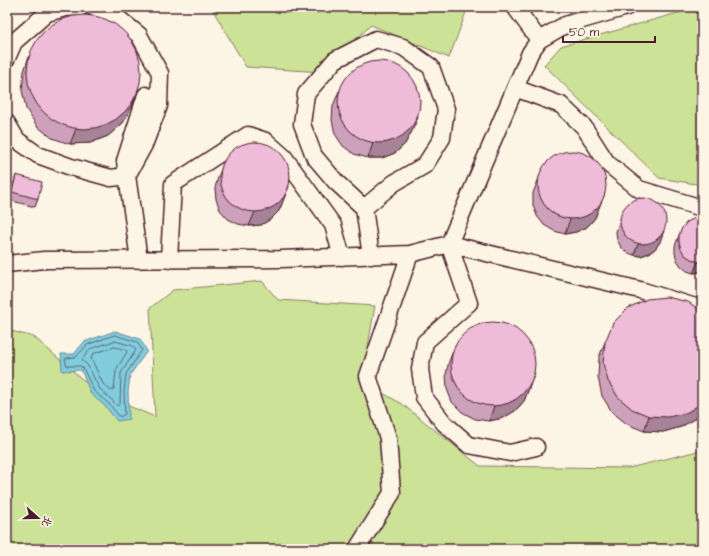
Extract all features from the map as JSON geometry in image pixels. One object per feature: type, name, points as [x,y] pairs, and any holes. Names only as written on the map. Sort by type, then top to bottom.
[{"type":"lane","points":[[7,58],[14,42],[48,13],[64,8],[81,7]]},
{"type":"lane","points":[[93,7],[114,15],[139,35],[160,73],[159,106],[144,145],[127,176]]},
{"type":"lane","points":[[515,7],[539,40]]},
{"type":"lane","points":[[536,448],[510,453],[469,445],[444,423],[424,397],[420,369],[425,342],[469,303],[449,244],[530,53],[539,40],[565,25],[627,7]]},
{"type":"lane","points":[[364,208],[394,183],[425,165],[442,138],[446,109],[432,67],[403,47],[376,39],[335,60],[306,94],[302,124],[314,156],[336,182],[364,208],[371,256]]},
{"type":"lane","points":[[515,88],[561,105],[584,127],[607,163],[639,189],[702,208]]},
{"type":"lane","points":[[138,260],[125,161],[146,95]]},
{"type":"lane","points":[[7,123],[17,140],[38,155],[71,167],[111,178],[127,176]]},
{"type":"lane","points":[[169,260],[173,184],[248,135],[266,141],[284,156],[333,225],[342,257]]},
{"type":"lane","points":[[7,264],[44,260],[281,259],[371,256],[410,254],[449,244],[640,290],[702,309]]},
{"type":"lane","points":[[357,549],[392,493],[388,438],[368,376],[410,254]]},
{"type":"green space","points":[[211,7],[468,7],[449,58],[371,25],[322,72],[246,67]]},
{"type":"green space","points":[[702,7],[702,185],[659,178],[544,65],[561,46]]},
{"type":"green space","points":[[262,281],[278,300],[375,306],[362,381],[402,404],[480,466],[629,468],[702,450],[702,549],[7,549],[7,330],[34,337],[98,393],[155,417],[150,308],[173,290]]},
{"type":"water","points":[[115,331],[140,339],[147,351],[130,375],[128,392],[129,419],[117,421],[106,407],[91,394],[81,370],[62,371],[61,354],[74,354],[84,342]]},
{"type":"building","points":[[84,15],[95,16],[106,20],[124,32],[136,50],[140,61],[140,83],[136,94],[124,112],[106,124],[95,128],[84,129],[73,128],[62,124],[44,112],[32,94],[28,83],[27,72],[28,61],[32,50],[44,32],[62,20],[73,16]]},
{"type":"building","points":[[371,61],[387,61],[402,68],[413,79],[420,94],[420,110],[417,118],[408,131],[395,140],[387,143],[371,143],[356,136],[345,125],[338,110],[338,94],[345,79],[356,68]]},
{"type":"building","points":[[255,142],[274,148],[284,158],[290,177],[284,196],[274,206],[255,212],[236,206],[226,196],[220,177],[226,158],[236,148]]},
{"type":"building","points":[[572,151],[585,154],[596,161],[603,172],[606,185],[603,198],[596,209],[585,216],[572,219],[559,216],[548,209],[541,198],[538,185],[541,172],[548,161],[559,154]]},
{"type":"building","points":[[16,175],[42,182],[38,199],[12,192]]},
{"type":"building","points":[[643,198],[656,202],[662,208],[666,221],[662,234],[656,240],[643,244],[630,240],[624,234],[620,221],[624,208],[630,202]]},
{"type":"building","points":[[701,217],[702,261],[698,262],[685,255],[681,249],[679,235],[687,222]]},
{"type":"building","points":[[667,297],[688,302],[702,311],[702,403],[686,413],[668,417],[649,416],[632,409],[618,397],[608,381],[603,363],[605,342],[613,323],[628,308],[647,299]]},
{"type":"building","points":[[493,322],[509,325],[523,334],[532,348],[535,364],[532,380],[523,394],[509,403],[493,406],[477,403],[463,394],[454,380],[451,364],[454,348],[463,334],[477,325]]}]
